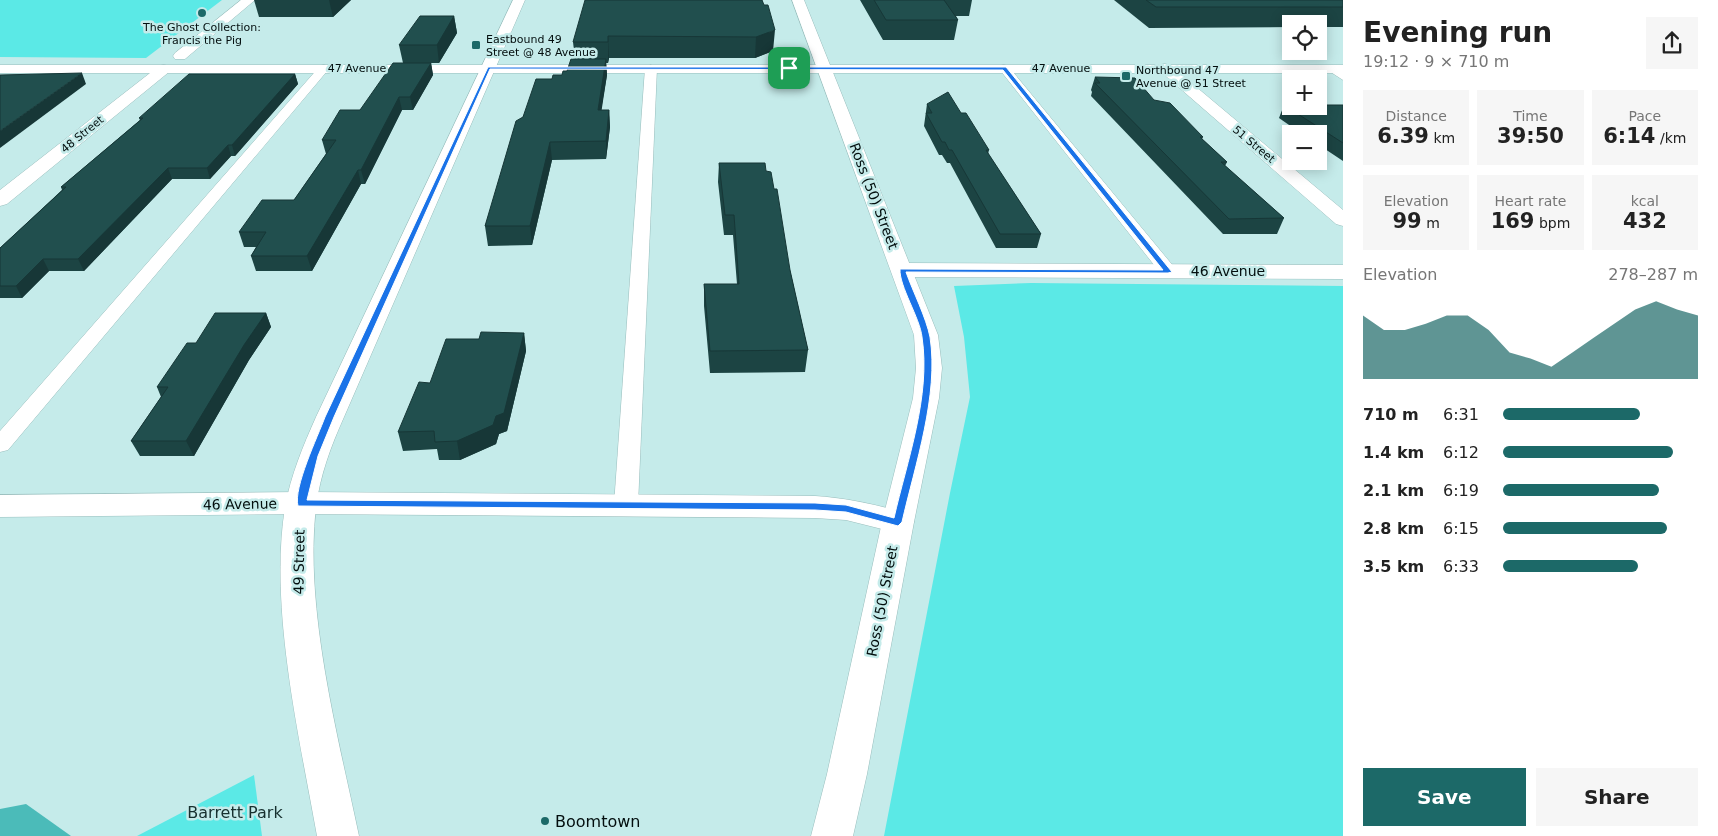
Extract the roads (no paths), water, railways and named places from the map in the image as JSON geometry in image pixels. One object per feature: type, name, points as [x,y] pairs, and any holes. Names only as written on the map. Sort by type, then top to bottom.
[{"type":"street","points":[[180,56],[249,0]]},
{"type":"street","name":"49 Street","points":[[338,836],[311,690],[298,597],[297,544],[304,486],[330,417],[519,0]]},
{"type":"street","name":"Ross (50) Street","points":[[798,0],[926,335],[929,368],[926,398],[832,836]]},
{"type":"street","name":"48 Street","points":[[0,200],[164,68]]},
{"type":"street","name":"47 Avenue","points":[[0,69],[1165,68],[1339,71]]},
{"type":"street","name":"51 Street","points":[[1165,68],[1343,220]]},
{"type":"street","name":"46 Avenue","points":[[902,270],[1343,272]]},
{"type":"street","name":"46 Avenue","points":[[0,506],[302,503],[846,508],[898,522]]},
{"type":"street","points":[[812,836],[846,774]]},
{"type":"lane","points":[[0,445],[324,68]]},
{"type":"lane","points":[[626,505],[651,68]]},
{"type":"lane","points":[[1004,68],[1168,272]]},
{"type":"place","name":"The Ghost Collection: Francis the Pig","points":[[202,13]]},
{"type":"place","name":"Eastbound 49 Street @ 48 Avenue","points":[[476,45]]},
{"type":"place","name":"Northbound 47 Avenue @ 51 Street","points":[[1126,76]]},
{"type":"place","name":"Boomtown","points":[[545,821]]},
{"type":"park label","name":"Barrett Park","points":[[235,812]]}]
